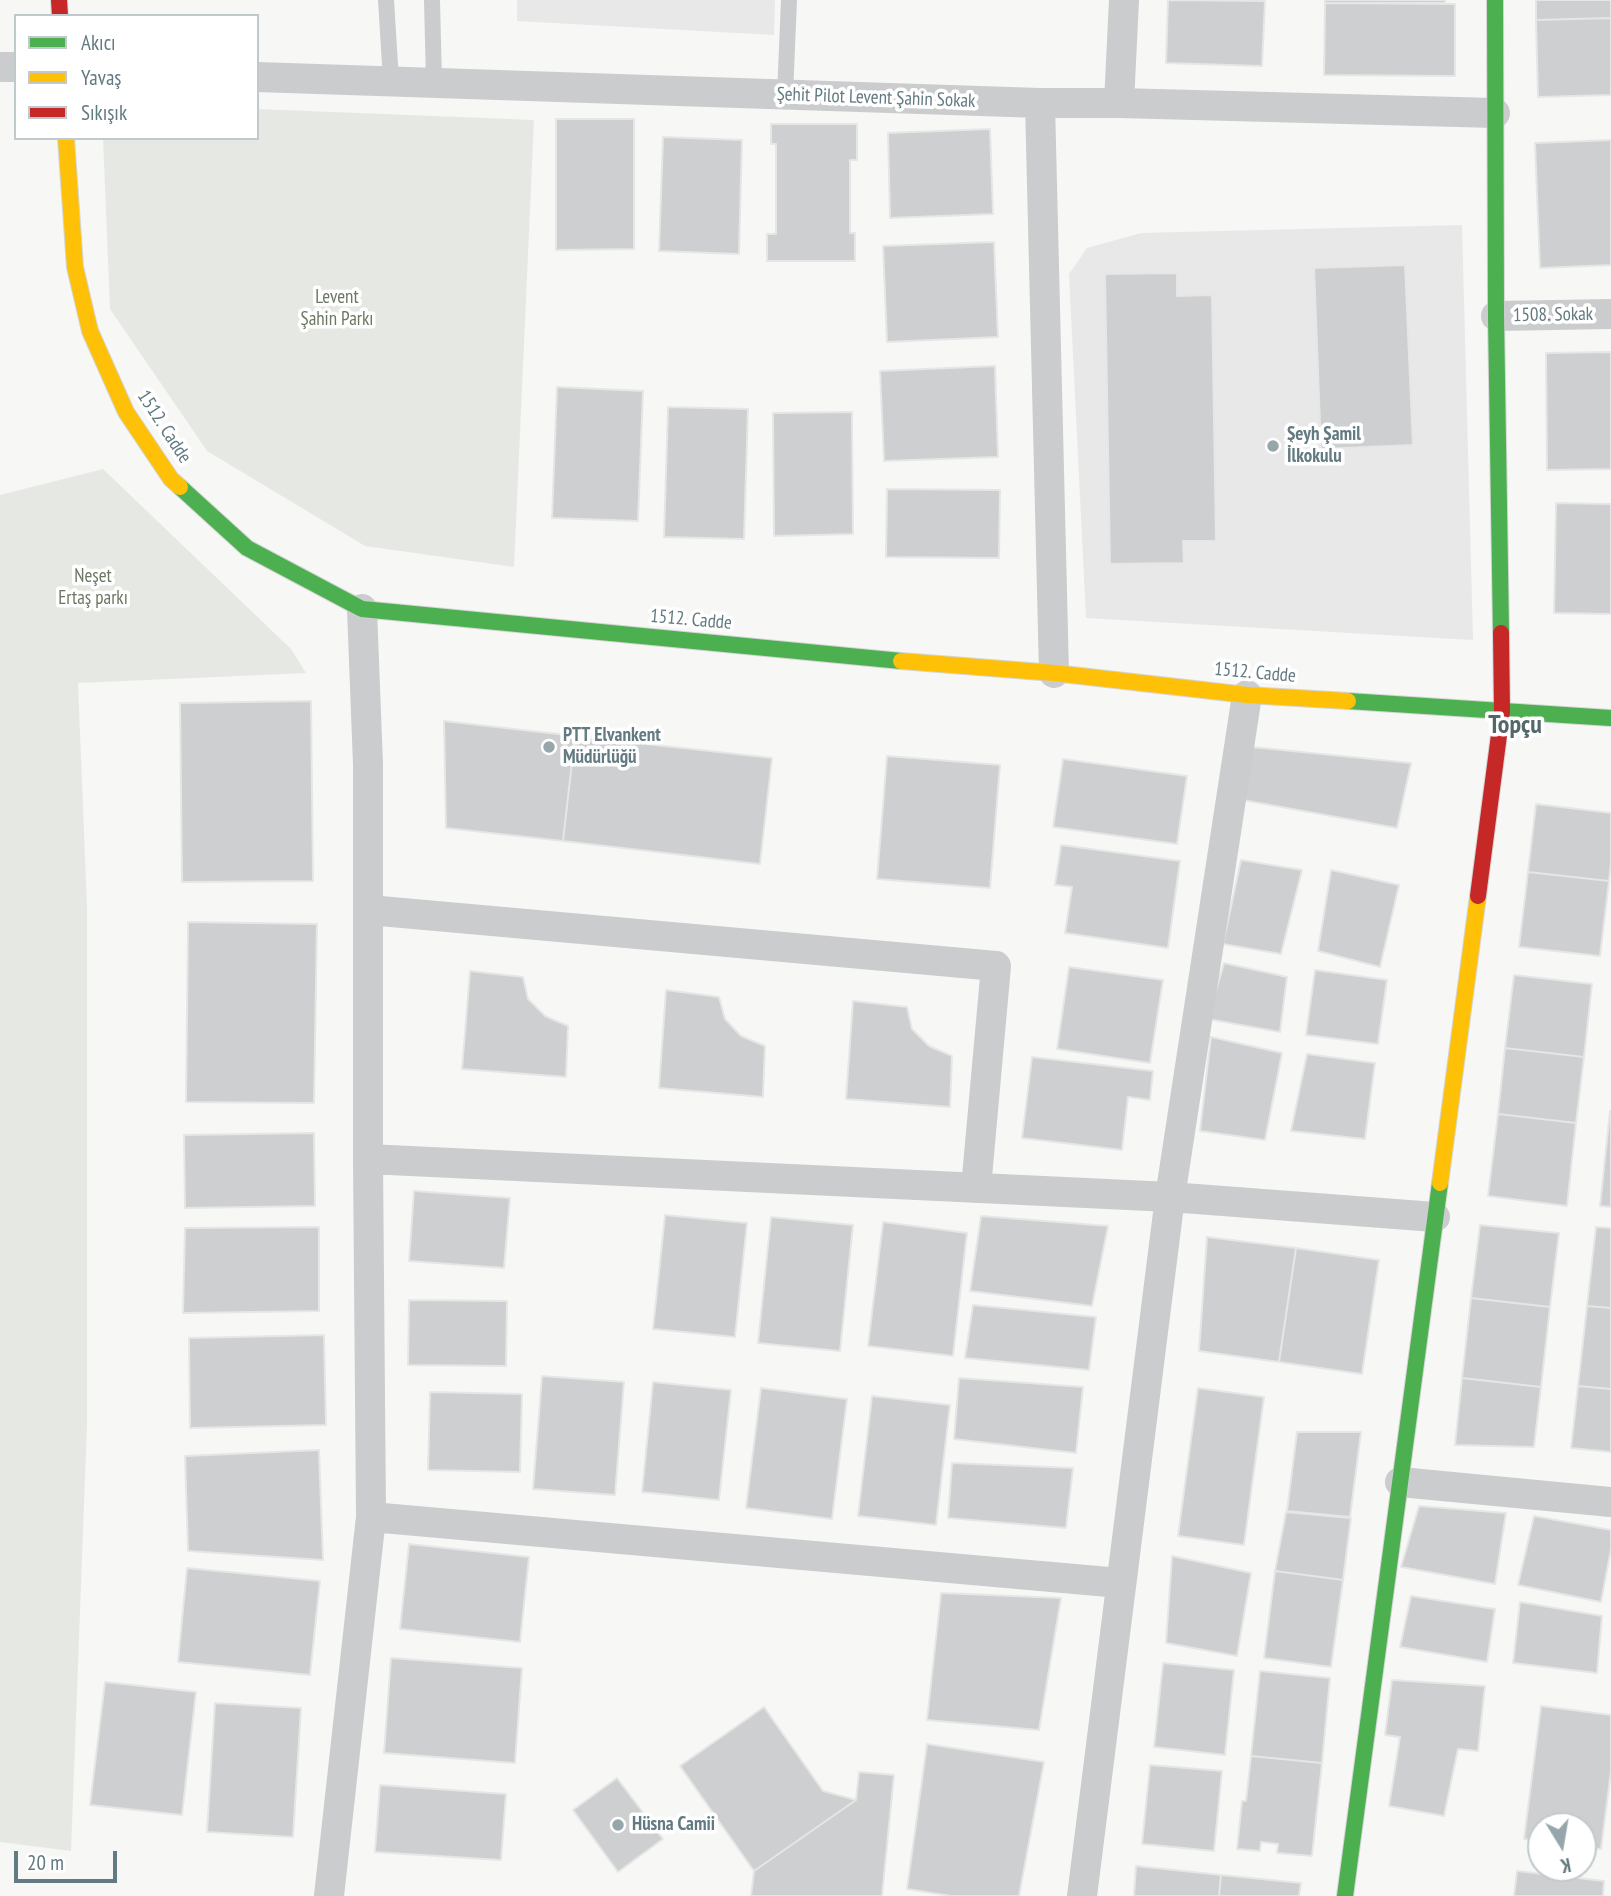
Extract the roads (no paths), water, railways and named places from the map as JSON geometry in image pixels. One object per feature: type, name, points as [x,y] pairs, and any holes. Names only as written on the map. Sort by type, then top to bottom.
[{"type":"street","points":[[1119,103],[1124,0]]},
{"type":"street","points":[[1345,1896],[1502,712],[1496,316],[1495,0]]},
{"type":"street","name":"Şehit Pilot Levent Şahin Sokak","points":[[259,76],[1040,103],[1495,113]]},
{"type":"street","points":[[1040,103],[1054,673]]},
{"type":"street","name":"1512. Cadde","points":[[66,140],[75,267],[90,331],[126,412],[171,479],[247,548],[362,609],[1054,673],[1248,695],[1611,718]]},
{"type":"street","name":"1508. Sokak","points":[[1496,316],[1611,314]]},
{"type":"street","points":[[329,1896],[371,1517],[368,765],[362,609]]},
{"type":"street","points":[[1082,1896],[1170,1197],[1248,695]]},
{"type":"street","points":[[369,910],[996,966],[976,1188]]},
{"type":"street","points":[[368,1159],[1170,1197],[1435,1217]]},
{"type":"street","points":[[1400,1482],[1611,1502]]},
{"type":"street","points":[[371,1517],[1120,1583]]},
{"type":"lane","points":[[386,0],[391,81]]},
{"type":"lane","points":[[432,0],[434,82]]},
{"type":"lane","points":[[785,95],[789,0]]},
{"type":"place","name":"Şeyh Şamil İlkokulu","points":[[1273,446]]},
{"type":"place","name":"PTT Elvankent Müdürlüğü","points":[[549,747]]},
{"type":"place","name":"Hüsna Camii","points":[[618,1825]]},
{"type":"district","name":"Topçu","points":[[1515,726]]},
{"type":"park label","name":"Levent Şahin Parkı","points":[[337,309]]},
{"type":"park label","name":"Neşet Ertaş parkı","points":[[93,588]]}]
